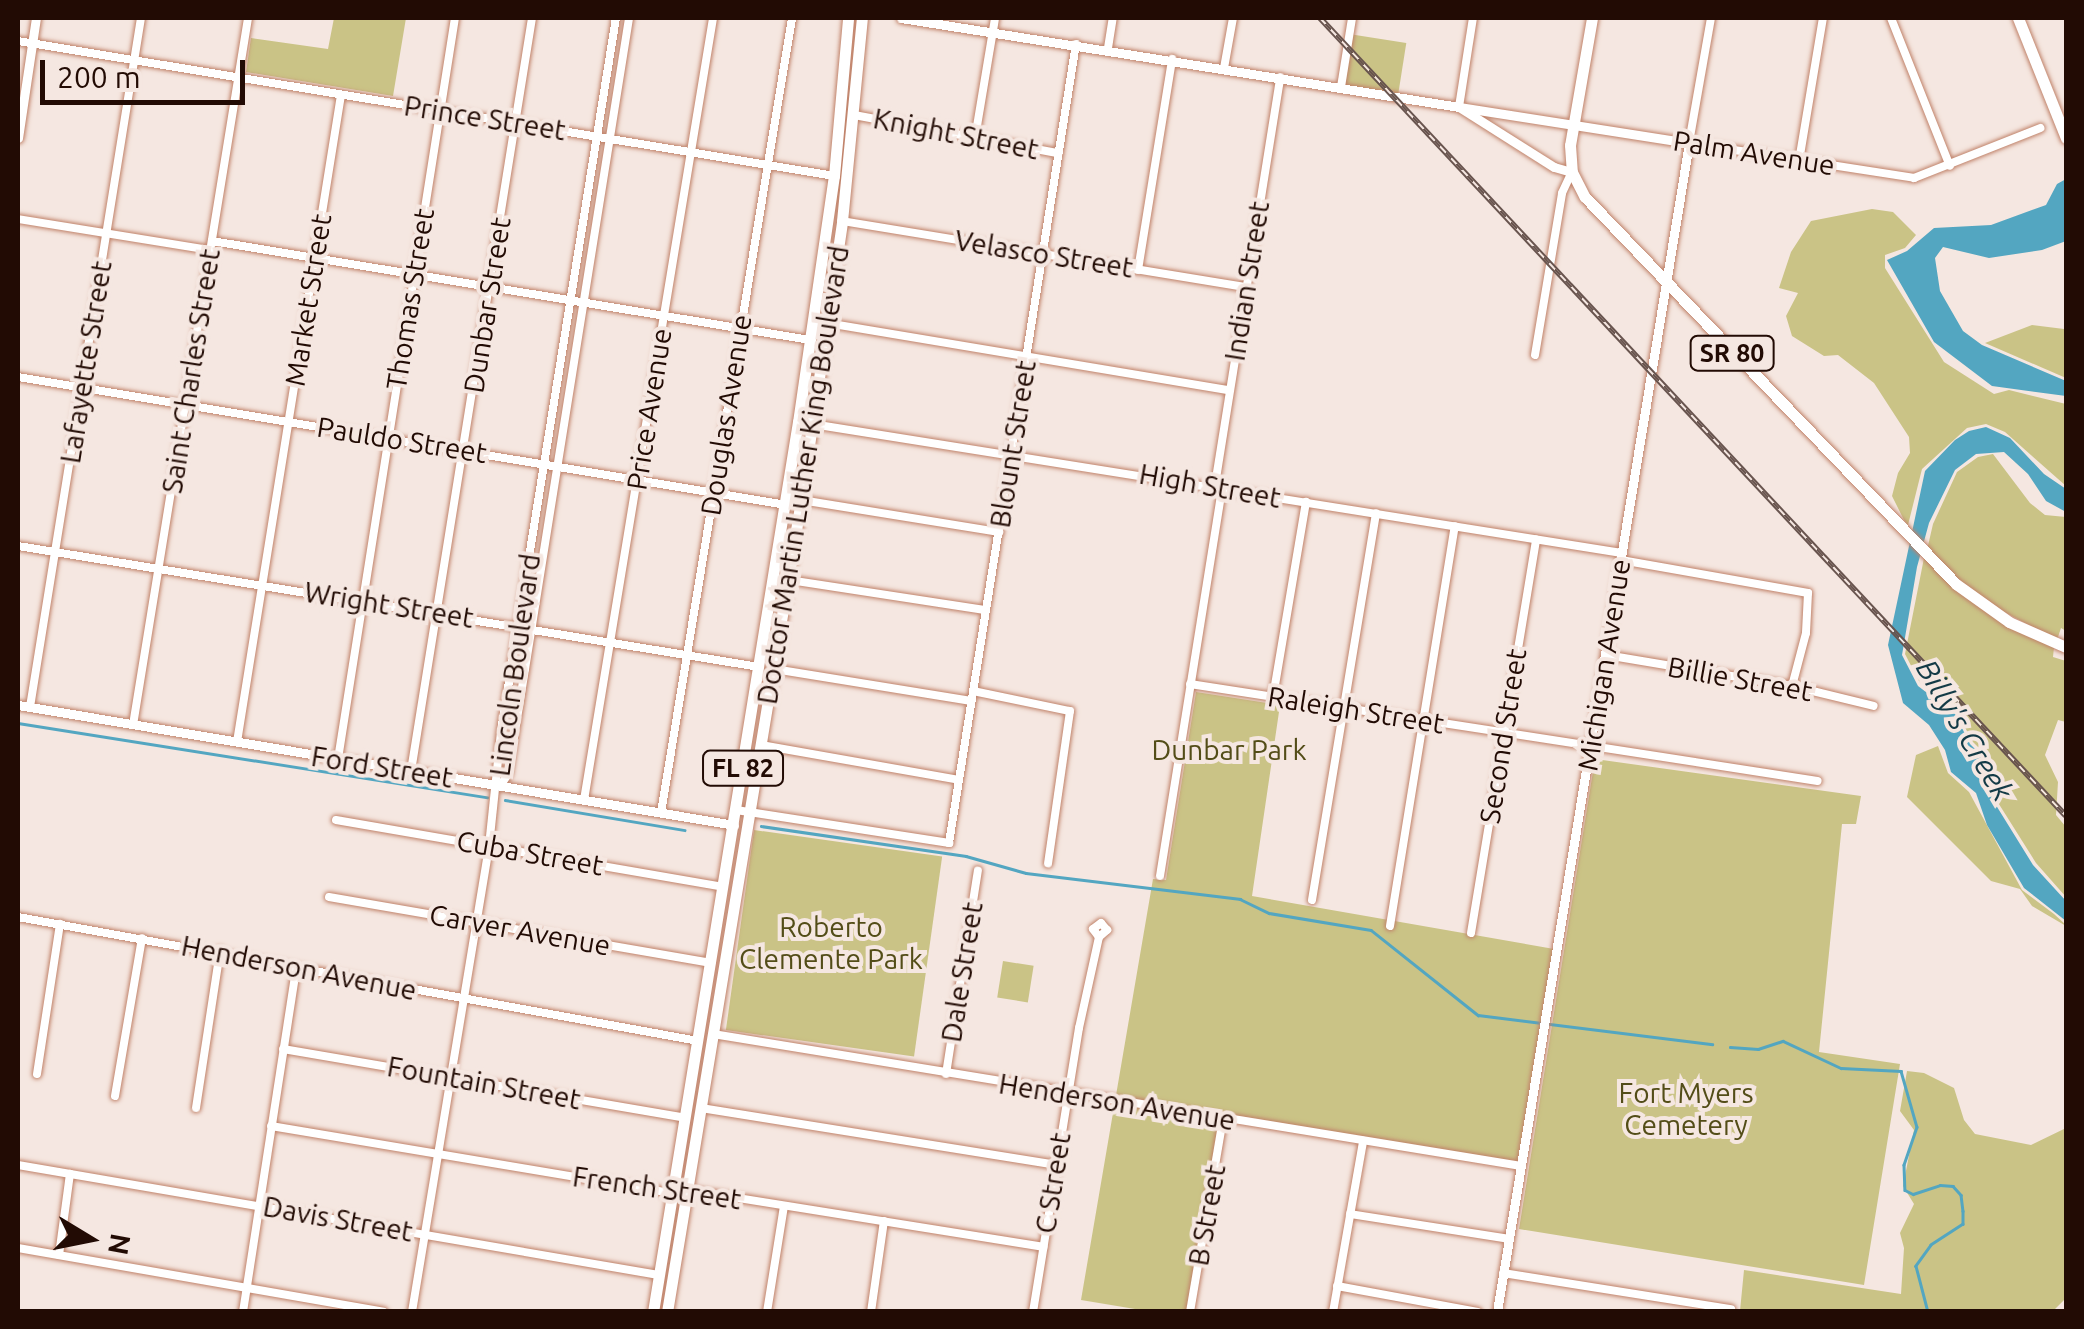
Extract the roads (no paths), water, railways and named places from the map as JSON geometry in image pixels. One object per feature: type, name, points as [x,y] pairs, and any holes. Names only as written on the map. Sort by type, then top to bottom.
[{"type":"main road","name":"Doctor Martin Luther King Boulevard","points":[[743,811],[760,667],[826,234],[848,18]]},
{"type":"main road","name":"Doctor Martin Luther King Boulevard","points":[[684,1167],[700,1108],[713,1034],[740,826],[760,746],[801,500],[842,221],[862,18]]},
{"type":"main road","points":[[1572,172],[1573,124],[1592,18]]},
{"type":"main road","points":[[2018,18],[2066,138]]},
{"type":"main road","name":"SR 80","points":[[1572,172],[1584,196],[1931,560],[1994,613],[2066,647]]},
{"type":"main road","points":[[833,180],[836,214],[842,221]]},
{"type":"main road","points":[[826,234],[832,243],[832,283]]},
{"type":"main road","points":[[783,520],[787,537],[783,573],[788,580]]},
{"type":"main road","points":[[760,667],[771,683]]},
{"type":"main road","name":"Doctor Martin Luther King Boulevard","points":[[684,1167],[685,1118],[723,887],[740,826]]},
{"type":"main road","points":[[702,1018],[713,1034]]},
{"type":"main road","name":"FL 82","points":[[667,1312],[687,1191],[684,1167]]},
{"type":"main road","name":"FL 82","points":[[654,1312],[673,1194],[684,1167]]},
{"type":"street","points":[[18,138],[36,18]]},
{"type":"street","name":"Lafayette Street","points":[[30,707],[141,18]]},
{"type":"street","name":"Saint Charles Street","points":[[134,724],[248,18]]},
{"type":"street","name":"Thomas Street","points":[[338,759],[455,18]]},
{"type":"street","name":"Dunbar Street","points":[[412,771],[532,18]]},
{"type":"street","name":"Lincoln Boulevard","points":[[412,1312],[499,786],[496,772],[518,627],[616,18]]},
{"type":"street","name":"Lincoln Boulevard","points":[[499,786],[508,774],[629,18]]},
{"type":"street","name":"Price Avenue","points":[[584,800],[713,18]]},
{"type":"street","name":"Douglas Avenue","points":[[661,813],[792,18]]},
{"type":"street","name":"Palm Avenue","points":[[901,18],[1914,178],[2040,128]]},
{"type":"street","points":[[975,138],[995,18]]},
{"type":"street","points":[[1108,48],[1113,18]]},
{"type":"street","points":[[1224,68],[1232,18]]},
{"type":"street","points":[[1341,86],[1352,18]]},
{"type":"street","points":[[1473,18],[1459,106],[1554,166],[1572,172],[1562,194],[1535,355]]},
{"type":"street","name":"Michigan Avenue","points":[[1497,1312],[1711,18]]},
{"type":"street","points":[[1798,161],[1823,18]]},
{"type":"street","points":[[1892,18],[1950,166]]},
{"type":"street","name":"Prince Street","points":[[18,41],[768,165],[833,180]]},
{"type":"street","name":"Blount Street","points":[[743,811],[948,843],[1076,44]]},
{"type":"street","points":[[1138,270],[1172,60]]},
{"type":"street","name":"Indian Street","points":[[1160,876],[1229,390],[1280,77]]},
{"type":"street","name":"Market Street","points":[[237,742],[341,95]]},
{"type":"street","name":"Knight Street","points":[[854,115],[1058,153]]},
{"type":"street","points":[[18,219],[106,234],[315,259],[810,340]]},
{"type":"street","name":"Velasco Street","points":[[842,221],[1246,286]]},
{"type":"street","points":[[827,323],[1229,390]]},
{"type":"street","name":"Pauldo Street","points":[[18,377],[786,505]]},
{"type":"street","name":"High Street","points":[[798,422],[1536,539],[1808,593],[1806,633],[1792,686]]},
{"type":"street","points":[[801,500],[1000,532]]},
{"type":"street","points":[[1273,697],[1306,502]]},
{"type":"street","points":[[1312,900],[1376,513]]},
{"type":"street","points":[[1390,926],[1455,526]]},
{"type":"street","name":"Second Street","points":[[1471,933],[1536,539]]},
{"type":"street","name":"Wright Street","points":[[18,546],[760,667]]},
{"type":"street","points":[[788,580],[986,610]]},
{"type":"street","name":"Billie Street","points":[[1606,654],[1792,686],[1874,706]]},
{"type":"street","points":[[774,669],[971,701]]},
{"type":"street","name":"Raleigh Street","points":[[1190,684],[1818,781]]},
{"type":"street","points":[[973,691],[1070,711],[1048,863]]},
{"type":"street","name":"Ford Street","points":[[18,705],[740,826]]},
{"type":"street","points":[[760,746],[960,780]]},
{"type":"street","name":"Cuba Street","points":[[336,820],[723,887]]},
{"type":"street","name":"Dale Street","points":[[946,1074],[978,870]]},
{"type":"street","name":"Carver Avenue","points":[[329,897],[711,962]]},
{"type":"street","name":"Henderson Avenue","points":[[18,916],[698,1041]]},
{"type":"street","points":[[37,1074],[60,924]]},
{"type":"street","name":"C Street","points":[[1033,1312],[1068,1095],[1099,936]]},
{"type":"street","points":[[115,1096],[142,938]]},
{"type":"street","points":[[196,1108],[220,951]]},
{"type":"street","points":[[243,1312],[296,969]]},
{"type":"street","name":"Henderson Avenue","points":[[713,1034],[1521,1166]]},
{"type":"street","name":"Fountain Street","points":[[283,1049],[685,1118]]},
{"type":"street","points":[[700,1108],[1056,1165]]},
{"type":"street","name":"B Street","points":[[1190,1312],[1223,1119]]},
{"type":"street","name":"French Street","points":[[271,1126],[673,1194],[687,1191],[1043,1247]]},
{"type":"street","points":[[1333,1312],[1362,1141]]},
{"type":"street","name":"Davis Street","points":[[18,1165],[659,1274]]},
{"type":"street","points":[[59,1255],[70,1174]]},
{"type":"street","points":[[767,1312],[784,1206]]},
{"type":"street","points":[[1350,1214],[1509,1239]]},
{"type":"street","points":[[871,1312],[884,1221]]},
{"type":"street","points":[[18,1248],[382,1312]]},
{"type":"street","points":[[1504,1273],[1731,1308]]},
{"type":"street","points":[[1337,1286],[1478,1312]]},
{"type":"street","points":[[1672,1312],[1674,1300]]},
{"type":"water","points":[[2066,179],[2066,241],[2042,250],[1989,258],[1943,247],[1935,258],[1940,291],[1963,331],[1982,345],[2066,381],[2066,396],[1992,386],[1934,342],[1887,260],[1907,251],[1934,228],[1991,225],[2046,205],[2057,184]]},
{"type":"water","points":[[1986,427],[2010,438],[2044,474],[2066,489],[2066,512],[2046,501],[2028,474],[2004,452],[1976,454],[1955,470],[1929,523],[1902,655],[1918,686],[1955,714],[1970,744],[1988,762],[1994,802],[2033,865],[2066,901],[2066,921],[2024,888],[1987,825],[1976,793],[1951,772],[1945,750],[1929,725],[1903,703],[1888,645],[1925,471],[1955,440]]},
{"type":"waterway","points":[[18,723],[487,797]]},
{"type":"waterway","points":[[505,800],[685,830]]},
{"type":"waterway","points":[[761,826],[966,856],[1026,873],[1240,899],[1269,913],[1371,930],[1478,1015],[1712,1044]]},
{"type":"waterway","points":[[1730,1047],[1758,1049],[1783,1041],[1841,1068],[1901,1071],[1917,1127],[1904,1165],[1905,1190],[1913,1194],[1940,1185],[1953,1186],[1961,1195],[1963,1211],[1963,1224],[1931,1245],[1916,1266],[1928,1312]]},
{"type":"railway","points":[[1320,18],[2066,816]]},
{"type":"water label","name":"Billy's Creek","points":[[1965,730]]},
{"type":"park label","name":"Dunbar Park","points":[[1229,750]]},
{"type":"park label","name":"Roberto Clemente Park","points":[[831,943]]},
{"type":"park label","name":"Fort Myers Cemetery","points":[[1686,1109]]}]
